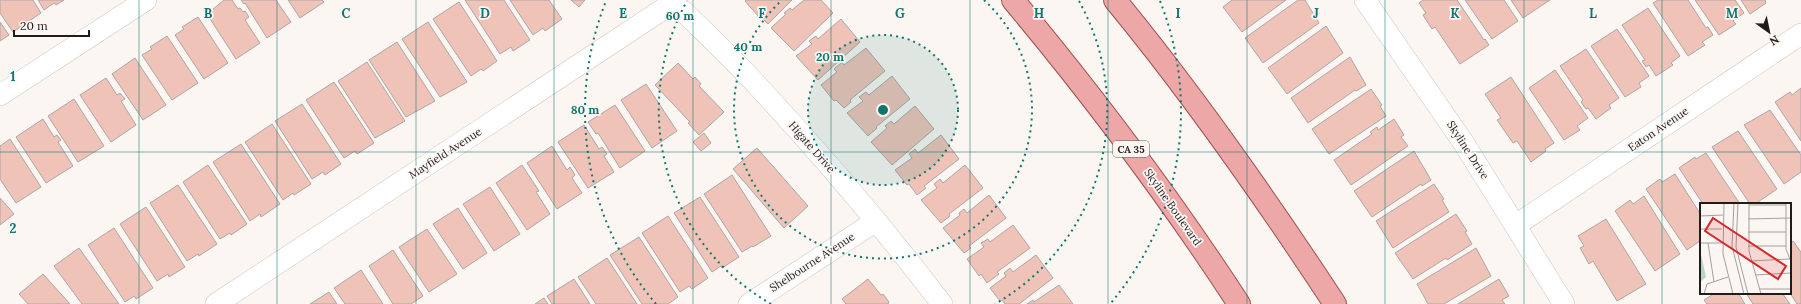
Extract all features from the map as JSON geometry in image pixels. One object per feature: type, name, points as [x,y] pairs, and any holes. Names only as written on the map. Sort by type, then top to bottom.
[{"type":"main road","name":"Skyline Boulevard","points":[[1013,0],[1071,70],[1133,151],[1239,304]]},
{"type":"main road","points":[[1115,0],[1166,62],[1218,131],[1282,223],[1335,304]]},
{"type":"street","points":[[0,95],[146,0]]},
{"type":"street","name":"Skyline Drive","points":[[1365,0],[1463,142],[1564,304]]},
{"type":"street","name":"Higate Drive","points":[[673,1],[755,83],[876,221],[942,304]]},
{"type":"street","name":"Mayfield Avenue","points":[[216,304],[673,1]]},
{"type":"street","name":"Eaton Avenue","points":[[1516,225],[1801,34]]},
{"type":"street","name":"Shelbourne Avenue","points":[[749,304],[876,221]]},
{"type":"building","points":[[0,0],[33,0],[41,13],[13,32],[0,13]]},
{"type":"building","points":[[38,0],[64,0],[56,5],[54,3],[44,10]]},
{"type":"building","points":[[224,0],[232,0],[238,9],[240,8],[243,12],[245,11],[249,17],[245,20],[260,43],[236,59],[207,14]]},
{"type":"building","points":[[241,0],[276,0],[291,22],[267,38],[245,3],[244,4]]},
{"type":"building","points":[[288,0],[322,0],[324,2],[300,18]]},
{"type":"building","points":[[465,0],[504,0],[530,40],[513,51],[511,47],[500,54]]},
{"type":"building","points":[[510,0],[549,0],[562,19],[545,31],[543,28],[533,35]]},
{"type":"building","points":[[571,0],[585,0],[579,7]]},
{"type":"building","points":[[792,0],[768,24],[760,16],[759,17],[745,1]]},
{"type":"building","points":[[804,0],[821,0],[833,13],[794,51],[771,28],[786,14],[784,13],[790,8],[792,10]]},
{"type":"building","points":[[1232,0],[1286,0],[1242,32],[1223,7]]},
{"type":"building","points":[[1298,0],[1305,0],[1319,23],[1263,63],[1245,38]]},
{"type":"building","points":[[1423,0],[1457,0],[1489,45],[1460,64],[1435,27],[1432,29],[1423,15],[1426,13],[1419,3]]},
{"type":"building","points":[[1465,0],[1504,0],[1518,21],[1492,39]]},
{"type":"building","points":[[1511,0],[1550,0],[1523,18]]},
{"type":"building","points":[[1658,0],[1688,0],[1706,28],[1708,27],[1713,35],[1702,42],[1705,45],[1688,56],[1653,3]]},
{"type":"building","points":[[1695,0],[1735,0],[1744,13],[1733,21],[1736,24],[1719,35]]},
{"type":"building","points":[[1741,0],[1765,0],[1766,3],[1750,14]]},
{"type":"building","points":[[459,2],[497,61],[483,71],[481,69],[471,76],[433,19]]},
{"type":"building","points":[[1648,8],[1680,56],[1671,63],[1673,65],[1656,76],[1649,65],[1646,67],[1642,61],[1645,60],[1622,25]]},
{"type":"building","points":[[198,17],[228,63],[204,79],[175,35],[184,29],[182,27]]},
{"type":"building","points":[[841,19],[860,42],[818,80],[796,56],[812,44],[809,41],[816,36],[818,39]]},
{"type":"building","points":[[0,22],[9,35],[0,41]]},
{"type":"building","points":[[428,22],[467,82],[440,97],[402,39]]},
{"type":"building","points":[[1326,26],[1343,53],[1287,94],[1268,68]]},
{"type":"building","points":[[1617,29],[1649,76],[1639,83],[1641,87],[1625,97],[1591,46]]},
{"type":"building","points":[[167,36],[198,83],[172,100],[142,55],[152,49],[150,47]]},
{"type":"building","points":[[397,42],[435,101],[406,117],[369,60]]},
{"type":"building","points":[[866,48],[885,71],[850,100],[851,102],[844,108],[836,100],[834,101],[821,85],[837,72],[834,69],[842,62],[844,65]]},
{"type":"building","points":[[1586,49],[1619,98],[1609,105],[1611,108],[1596,119],[1588,108],[1586,109],[1581,102],[1583,100],[1560,66]]},
{"type":"building","points":[[1350,57],[1366,85],[1356,91],[1355,90],[1308,123],[1291,98]]},
{"type":"building","points":[[135,58],[166,105],[143,120],[112,74]]},
{"type":"building","points":[[367,62],[405,121],[375,138],[338,81]]},
{"type":"building","points":[[678,63],[693,79],[695,77],[701,84],[699,86],[724,112],[699,135],[688,123],[690,122],[655,85]]},
{"type":"building","points":[[1555,70],[1588,118],[1577,126],[1580,130],[1564,140],[1529,88]]},
{"type":"building","points":[[892,76],[910,99],[876,127],[877,128],[868,136],[847,113],[863,101],[859,97],[866,92],[869,95]]},
{"type":"building","points":[[1511,77],[1554,143],[1531,162],[1517,141],[1513,143],[1497,120],[1501,118],[1485,94]]},
{"type":"building","points":[[106,78],[117,95],[120,93],[125,99],[121,101],[136,125],[111,142],[80,95]]},
{"type":"building","points":[[334,82],[374,143],[357,154],[355,151],[344,158],[306,100]]},
{"type":"building","points":[[646,84],[677,131],[652,148],[621,100]]},
{"type":"building","points":[[1801,88],[1801,141],[1775,102],[1790,92],[1792,95]]},
{"type":"building","points":[[1371,89],[1382,105],[1380,106],[1386,116],[1329,154],[1312,129]]},
{"type":"building","points":[[74,99],[104,146],[78,162],[48,116]]},
{"type":"building","points":[[302,104],[341,164],[325,175],[323,172],[312,179],[275,121]]},
{"type":"building","points":[[615,105],[645,151],[620,168],[598,133],[596,134],[588,122]]},
{"type":"building","points":[[915,106],[934,129],[892,165],[871,142],[887,128],[885,126],[891,121],[894,124]]},
{"type":"building","points":[[1770,110],[1801,155],[1801,172],[1784,184],[1744,125]]},
{"type":"building","points":[[43,119],[54,137],[57,135],[61,140],[58,142],[73,166],[46,183],[16,137]]},
{"type":"building","points":[[1394,119],[1404,135],[1401,137],[1408,146],[1351,185],[1334,160],[1372,134],[1370,132],[1377,127],[1378,130]]},
{"type":"building","points":[[272,124],[311,184],[283,200],[245,142]]},
{"type":"building","points":[[584,125],[599,149],[602,147],[607,154],[604,156],[614,172],[588,188],[558,142]]},
{"type":"building","points":[[1738,131],[1777,189],[1756,203],[1749,203],[1712,147]]},
{"type":"building","points":[[704,133],[711,143],[701,151],[693,142]]},
{"type":"building","points":[[941,135],[959,159],[924,186],[926,188],[917,195],[909,184],[907,185],[895,170],[912,158],[909,154],[915,149],[918,153]]},
{"type":"building","points":[[10,139],[41,187],[16,203],[0,179],[0,146]]},
{"type":"building","points":[[241,144],[280,204],[261,217],[260,214],[250,221],[213,162]]},
{"type":"building","points":[[552,146],[567,170],[570,167],[575,175],[572,178],[582,193],[557,209],[527,163]]},
{"type":"building","points":[[757,148],[808,206],[784,228],[733,169]]},
{"type":"building","points":[[1414,151],[1431,180],[1422,186],[1421,184],[1372,217],[1354,191]]},
{"type":"building","points":[[1706,153],[1739,203],[1702,203],[1679,168],[1695,157],[1696,159]]},
{"type":"building","points":[[208,165],[247,224],[231,235],[230,233],[220,239],[183,182]]},
{"type":"building","points":[[522,165],[539,191],[536,192],[550,214],[527,230],[496,183]]},
{"type":"building","points":[[965,165],[983,188],[949,214],[950,216],[941,223],[921,200],[937,188],[934,184],[940,179],[943,183]]},
{"type":"building","points":[[1675,174],[1700,213],[1700,241],[1687,250],[1646,189],[1660,179],[1662,182]]},
{"type":"building","points":[[732,175],[771,236],[742,252],[704,194]]},
{"type":"building","points":[[1434,184],[1444,199],[1442,200],[1449,212],[1393,248],[1376,221]]},
{"type":"building","points":[[178,185],[217,244],[199,256],[198,254],[187,261],[150,203]]},
{"type":"building","points":[[490,187],[520,234],[494,251],[463,204]]},
{"type":"building","points":[[989,195],[1006,218],[969,246],[971,248],[964,253],[943,228],[960,215],[959,213],[964,209],[967,213]]},
{"type":"building","points":[[1644,196],[1680,254],[1655,271],[1615,211],[1630,200],[1633,204]]},
{"type":"building","points":[[700,197],[739,257],[722,268],[721,266],[712,272],[674,213]]},
{"type":"building","points":[[0,198],[14,214],[0,225]]},
{"type":"building","points":[[146,207],[185,267],[169,277],[168,274],[157,281],[120,224]]},
{"type":"building","points":[[458,208],[487,253],[463,269],[433,224]]},
{"type":"building","points":[[1456,214],[1467,231],[1465,232],[1472,244],[1447,260],[1446,258],[1413,279],[1395,253]]},
{"type":"building","points":[[668,216],[708,278],[692,289],[689,286],[680,292],[642,233]]},
{"type":"building","points":[[1606,219],[1646,284],[1617,301],[1593,261],[1589,264],[1580,248],[1584,246],[1578,236]]},
{"type":"building","points":[[1013,225],[1030,248],[997,272],[999,274],[987,283],[981,274],[979,276],[967,259],[984,247],[981,243],[988,239],[990,242]]},
{"type":"building","points":[[114,228],[153,288],[136,299],[134,296],[125,302],[88,245]]},
{"type":"building","points":[[427,229],[457,274],[429,292],[399,247]]},
{"type":"building","points":[[639,237],[678,297],[668,304],[642,304],[610,255]]},
{"type":"building","points":[[1793,241],[1801,252],[1801,304],[1797,304],[1791,294],[1791,242]]},
{"type":"building","points":[[79,248],[119,304],[82,304],[54,266]]},
{"type":"building","points":[[1476,248],[1491,276],[1444,304],[1428,304],[1417,284]]},
{"type":"building","points":[[393,250],[423,296],[411,304],[393,304],[369,266]]},
{"type":"building","points":[[1036,255],[1053,278],[1019,304],[1005,304],[1002,300],[1000,301],[990,288],[1006,276],[1004,273],[1010,268],[1013,272]]},
{"type":"building","points":[[607,258],[637,304],[596,304],[578,277]]},
{"type":"building","points":[[361,270],[383,304],[345,304],[334,288]]},
{"type":"building","points":[[43,274],[70,304],[28,304],[19,294]]},
{"type":"building","points":[[574,279],[590,304],[552,304],[547,296]]},
{"type":"building","points":[[868,279],[881,295],[883,294],[889,302],[888,304],[846,304],[842,299]]},
{"type":"building","points":[[1499,279],[1509,296],[1502,300],[1505,304],[1458,304]]},
{"type":"building","points":[[1059,285],[1073,304],[1027,304],[1033,300],[1034,302]]},
{"type":"building","points":[[329,292],[337,304],[310,304]]},
{"type":"building","points":[[1713,294],[1739,294],[1745,304],[1707,304],[1704,300]]},
{"type":"building","points":[[1747,294],[1783,294],[1790,304],[1753,304]]},
{"type":"building","points":[[544,298],[548,304],[535,304]]}]
